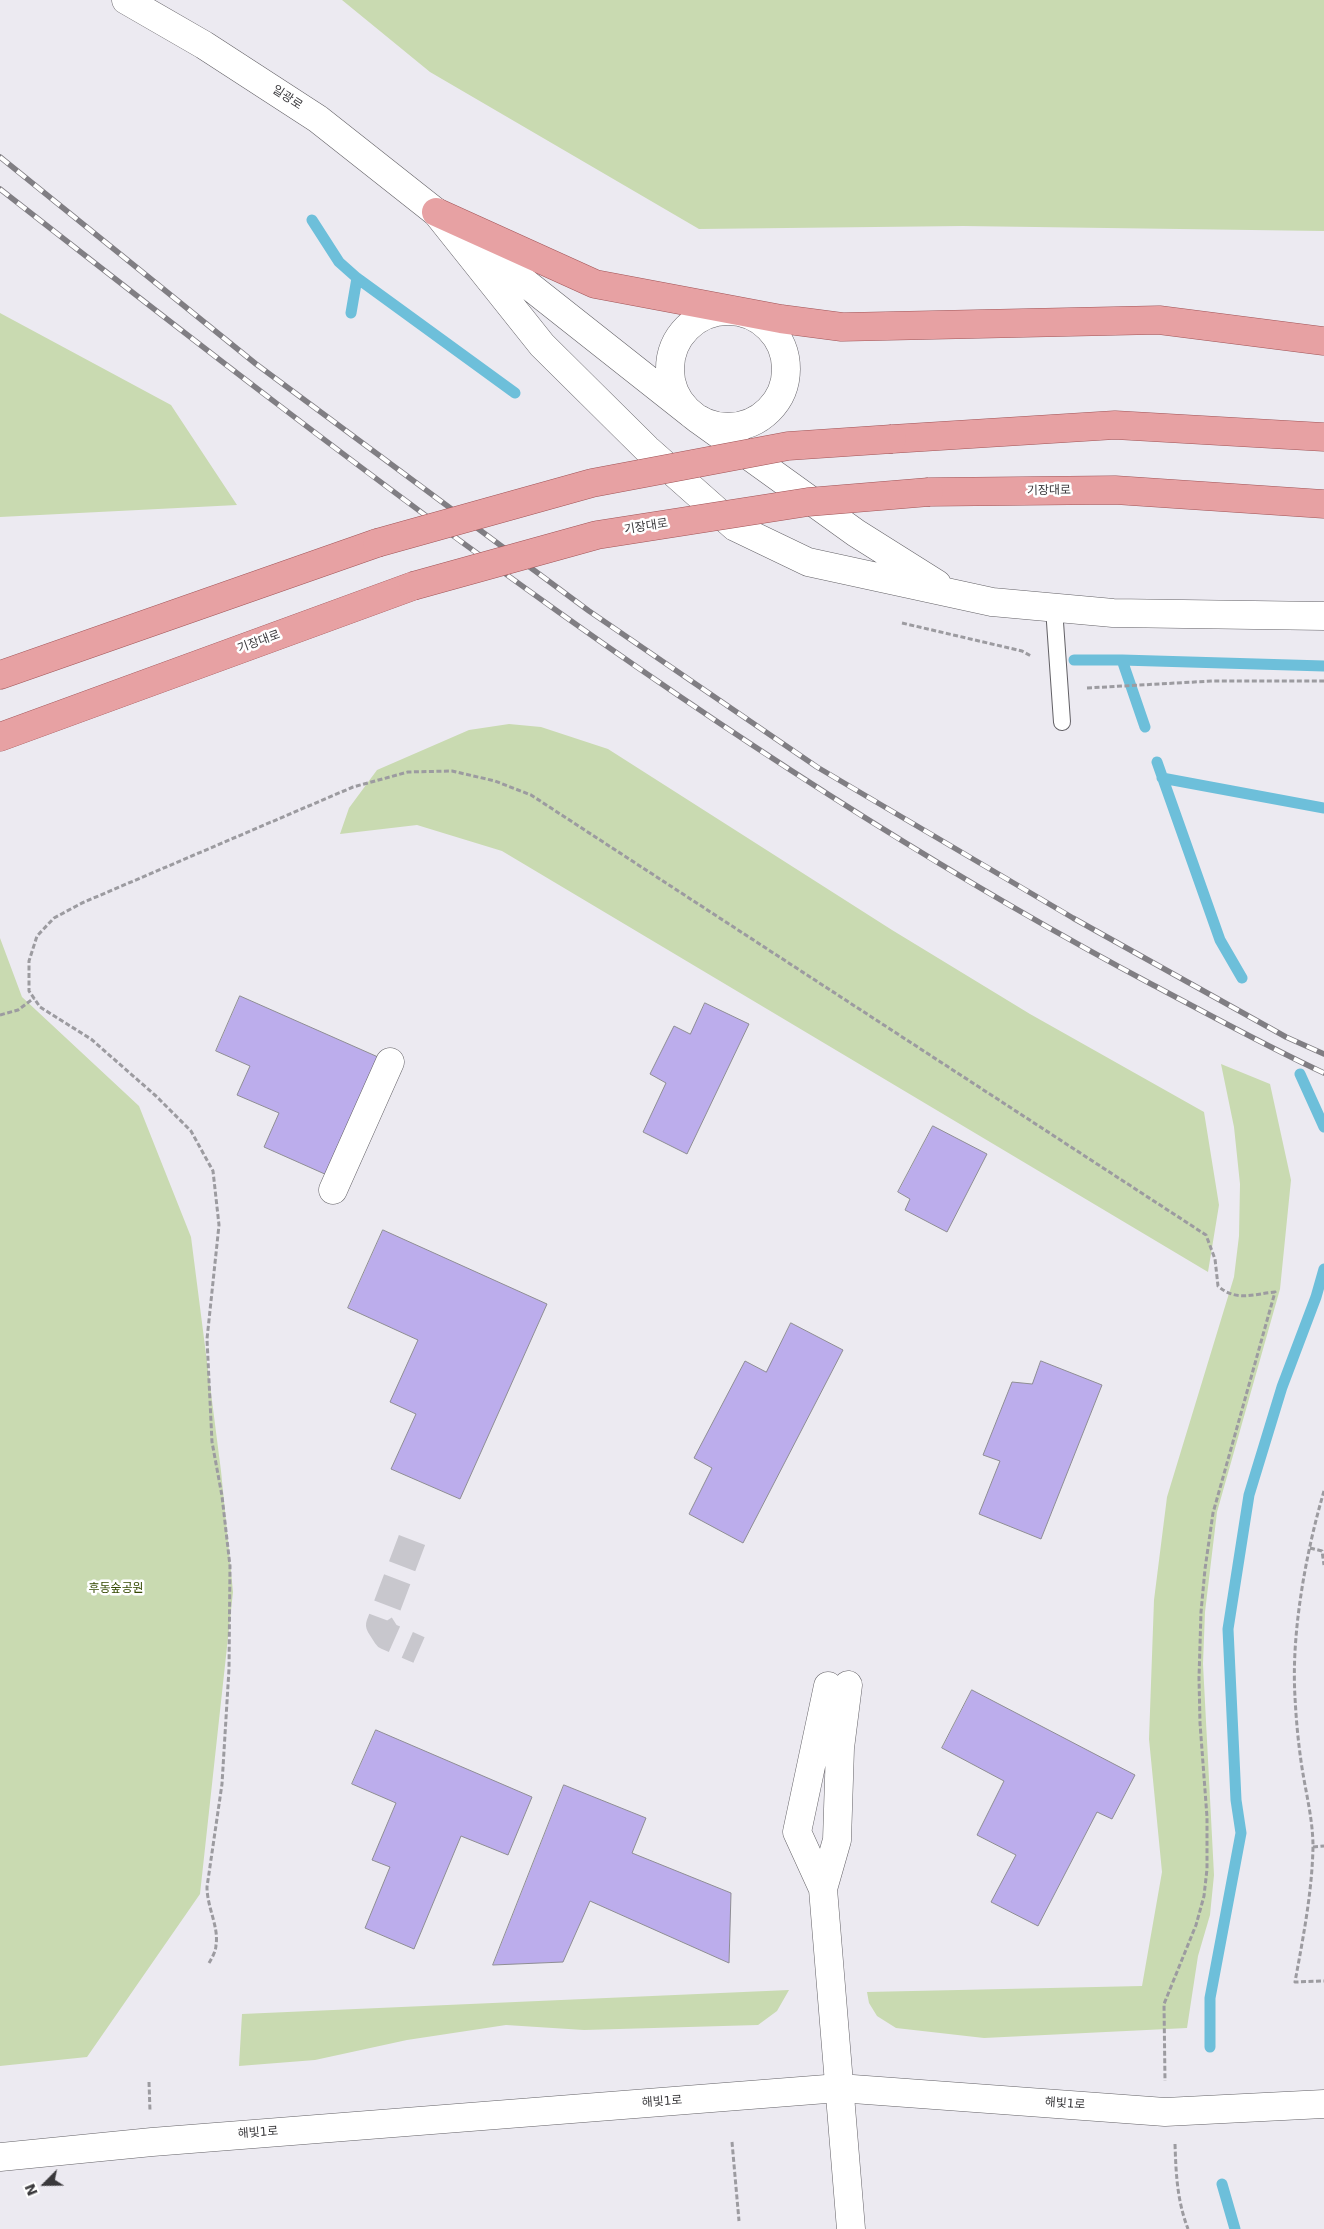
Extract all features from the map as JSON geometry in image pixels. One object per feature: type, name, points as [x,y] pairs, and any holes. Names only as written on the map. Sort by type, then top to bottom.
[{"type":"main road","name":"일광로","points":[[126,0],[204,44],[318,119],[436,212]]},
{"type":"main road","points":[[436,212],[595,284],[739,312],[842,327],[1159,320],[1324,342]]},
{"type":"main road","points":[[436,212],[699,420],[856,533],[954,595]]},
{"type":"main road","points":[[436,212],[542,345],[646,449],[735,527],[808,562],[992,602],[1112,613],[1324,616]]},
{"type":"main road","points":[[721,311],[739,312],[754,318],[768,327],[778,340],[784,356],[786,373],[782,389],[772,407],[757,420],[738,427],[718,427],[699,420],[683,407],[673,389],[670,370],[672,353],[679,337],[698,320],[721,311]]},
{"type":"main road","points":[[772,407],[767,441],[777,476]]},
{"type":"main road","points":[[0,674],[377,543],[592,483],[788,446],[1115,425],[1324,437]]},
{"type":"main road","name":"기장대로","points":[[0,737],[413,586],[597,535],[808,502],[929,492],[1115,490],[1324,504]]},
{"type":"main road","points":[[333,1190],[390,1062]]},
{"type":"main road","points":[[823,1889],[837,1840],[840,1748],[838,1686],[798,1832],[823,1889],[852,2229]]},
{"type":"main road","name":"해빛1로","points":[[0,2157],[152,2142],[839,2088],[1165,2112],[1324,2104]]},
{"type":"lane","points":[[1054,608],[1062,722]]},
{"type":"path","points":[[902,623],[1022,651],[1080,688],[1212,681],[1324,681]]},
{"type":"path","points":[[209,1963],[216,1945],[214,1923],[207,1902],[207,1887],[222,1784],[229,1669],[230,1566],[222,1496],[212,1442],[207,1340],[219,1224],[213,1171],[191,1131],[156,1096],[91,1039],[40,1007],[29,991],[29,961],[38,936],[54,918],[82,903],[353,787],[408,772],[452,771],[495,781],[531,795],[1206,1235],[1215,1259],[1218,1286],[1226,1293],[1233,1296],[1274,1292],[1231,1445],[1211,1532],[1201,1612],[1199,1678],[1200,1722],[1207,1817],[1207,1869],[1204,1896],[1196,1925],[1164,2004],[1164,2046]]},
{"type":"path","points":[[0,1014],[18,1010],[34,998]]},
{"type":"path","points":[[1324,1491],[1310,1548],[1297,1632],[1295,1694],[1301,1760],[1311,1813],[1313,1847],[1308,1903],[1295,1982],[1324,1981]]},
{"type":"path","points":[[1318,1511],[1324,1512]]},
{"type":"path","points":[[1310,1548],[1322,1551],[1324,1565]]},
{"type":"path","points":[[1313,1847],[1324,1846]]},
{"type":"path","points":[[732,2142],[739,2221]]},
{"type":"path","points":[[1176,2168],[1180,2209],[1188,2229]]},
{"type":"green space","points":[[342,0],[1324,0],[1324,231],[963,226],[699,229],[430,72]]},
{"type":"green space","points":[[0,313],[171,405],[237,505],[0,517]]},
{"type":"green space","points":[[509,724],[541,727],[608,749],[892,930],[1030,1014],[1204,1112],[1219,1205],[1208,1272],[502,851],[417,825],[340,834],[349,808],[377,770],[469,730]]},
{"type":"green space","name":"후동숲공원","points":[[0,938],[22,997],[139,1106],[191,1237],[221,1471],[233,1592],[200,1894],[87,2057],[0,2066]]},
{"type":"green space","points":[[1221,1064],[1270,1084],[1291,1180],[1280,1289],[1217,1512],[1205,1612],[1203,1664],[1214,1875],[1210,1915],[1198,1956],[1187,2028],[984,2038],[896,2028],[877,2016],[869,2003],[867,1992],[1142,1986],[1162,1872],[1149,1739],[1154,1600],[1167,1497],[1234,1277],[1239,1236],[1240,1184],[1234,1127]]},
{"type":"green space","points":[[789,1990],[777,2011],[758,2025],[584,2030],[506,2025],[407,2040],[315,2060],[239,2066],[242,2014]]},
{"type":"building","points":[[240,996],[378,1057],[327,1175],[264,1147],[279,1113],[237,1095],[250,1066],[216,1051]]},
{"type":"building","points":[[705,1003],[749,1024],[687,1154],[643,1132],[666,1083],[650,1074],[674,1026],[690,1034]]},
{"type":"building","points":[[933,1126],[987,1154],[947,1232],[905,1210],[910,1199],[898,1192]]},
{"type":"building","points":[[383,1230],[547,1304],[460,1499],[391,1469],[416,1414],[390,1402],[418,1340],[348,1308]]},
{"type":"building","points":[[791,1323],[843,1350],[743,1543],[689,1514],[712,1468],[694,1458],[745,1361],[766,1372]]},
{"type":"building","points":[[1041,1361],[1102,1385],[1041,1539],[979,1514],[1000,1461],[983,1455],[1012,1382],[1032,1384]]},
{"type":"building","points":[[972,1690],[1135,1775],[1112,1819],[1097,1812],[1038,1926],[991,1902],[1016,1855],[977,1835],[1004,1781],[942,1748]]},
{"type":"building","points":[[376,1730],[532,1797],[508,1855],[461,1836],[414,1949],[365,1928],[390,1867],[372,1860],[396,1803],[352,1784]]},
{"type":"building","points":[[564,1785],[646,1818],[632,1853],[731,1893],[729,1963],[590,1901],[563,1962],[493,1965]]},
{"type":"waterway","points":[[312,220],[339,262],[357,278],[515,393]]},
{"type":"waterway","points":[[351,313],[357,278]]},
{"type":"waterway","points":[[1074,660],[1122,660],[1145,727]]},
{"type":"waterway","points":[[1122,660],[1324,666]]},
{"type":"waterway","points":[[1157,762],[1220,940],[1242,978]]},
{"type":"waterway","points":[[1162,778],[1324,808]]},
{"type":"waterway","points":[[1300,1074],[1324,1127]]},
{"type":"waterway","points":[[1210,2047],[1210,1998],[1241,1833],[1236,1800],[1228,1629],[1249,1495],[1282,1387],[1316,1297],[1324,1269]]},
{"type":"waterway","points":[[1222,2184],[1235,2229]]},
{"type":"tunnel","points":[[412,1540],[380,1625],[387,1636],[419,1650]]},
{"type":"railway","points":[[0,157],[256,364],[589,611],[817,767],[1073,918],[1286,1037],[1324,1054]]},
{"type":"railway","points":[[0,189],[277,404],[417,509],[559,612],[703,712],[850,808],[1000,899],[1153,985],[1324,1073]]}]
